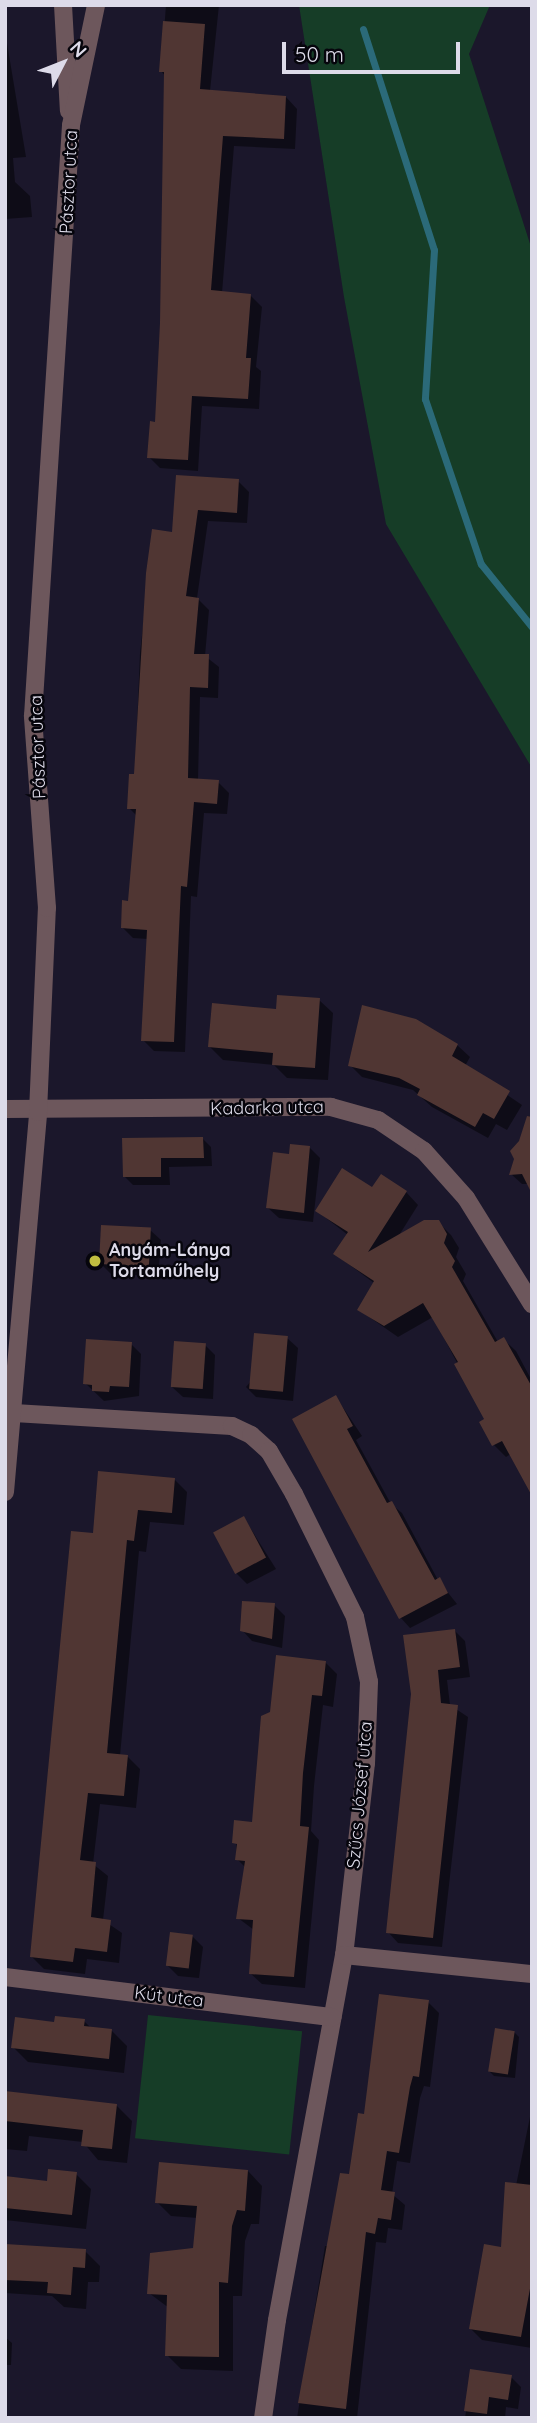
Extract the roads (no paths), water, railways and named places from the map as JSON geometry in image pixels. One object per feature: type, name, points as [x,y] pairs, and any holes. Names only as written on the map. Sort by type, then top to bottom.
[{"type":"street","points":[[63,5],[71,125]]},
{"type":"street","name":"Pásztor utca","points":[[5,1492],[14,1413],[38,1112],[47,908],[33,716],[71,125],[96,5]]},
{"type":"street","name":"Kadarka utca","points":[[5,1109],[38,1112],[331,1107],[377,1120],[424,1151],[466,1198],[532,1304]]},
{"type":"street","name":"Szűcs József utca","points":[[14,1413],[232,1426],[251,1435],[269,1451],[355,1617],[369,1682],[366,1763],[344,1955],[277,2320],[263,2418]]},
{"type":"street","points":[[344,1955],[532,1974]]},
{"type":"street","name":"Kút utca","points":[[5,1976],[333,2017]]},
{"type":"waterway","points":[[363,29],[434,250],[425,399],[481,564],[532,627]]},
{"type":"place","name":"Anyám-Lánya Tortaműhely","points":[[95,1261]]}]
